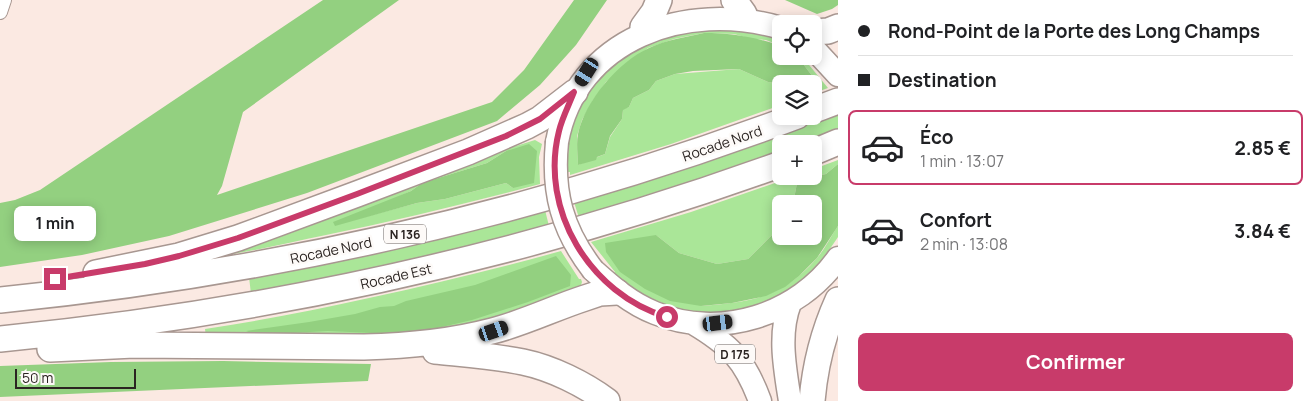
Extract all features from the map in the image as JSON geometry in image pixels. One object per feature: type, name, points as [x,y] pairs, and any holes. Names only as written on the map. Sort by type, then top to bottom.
[{"type":"highway","points":[[643,27],[654,12],[659,0]]},
{"type":"highway","points":[[822,37],[828,31],[838,27]]},
{"type":"highway","points":[[0,286],[145,264],[238,238],[506,136],[540,119],[574,92]]},
{"type":"highway","points":[[822,107],[838,101]]},
{"type":"highway","name":"Rocade Nord","points":[[0,300],[158,281],[350,247],[521,206],[652,167],[772,125]]},
{"type":"highway","points":[[822,149],[838,142]]},
{"type":"highway","name":"Rocade Est","points":[[0,339],[135,323],[240,307],[337,289],[530,243],[602,222],[772,167]]},
{"type":"highway","points":[[0,352],[134,344],[398,346],[443,341],[494,331],[600,293],[617,292]]},
{"type":"highway","points":[[812,401],[814,375],[819,351],[838,300]]},
{"type":"highway","points":[[398,346],[525,362],[556,373],[595,392],[608,401]]},
{"type":"main road","points":[[772,23],[739,7],[723,11],[682,14],[662,19],[643,27],[622,39],[603,54],[587,72],[574,92],[562,121],[557,142],[555,176],[561,210],[574,241],[593,270],[617,292],[656,313],[692,322],[718,323],[743,320],[767,314],[807,292],[820,280],[838,258]]},
{"type":"main road","points":[[822,53],[838,75]]},
{"type":"main road","points":[[790,303],[785,317],[784,339],[790,401]]},
{"type":"main road","name":"D 175","points":[[692,322],[730,349],[748,372],[760,401]]},
{"type":"street","points":[[0,12],[4,0]]},
{"type":"green space","points":[[323,0],[399,0],[243,112],[222,186],[217,195],[492,102],[524,70],[574,0],[607,0],[576,45],[540,85],[497,121],[307,193],[169,236],[82,255],[0,267],[0,203],[15,200],[40,190]]},
{"type":"green space","points":[[785,0],[838,0],[838,5],[817,14]]},
{"type":"green space","points":[[706,22],[772,37],[772,42],[734,34],[704,33],[674,39],[648,48],[606,82],[593,100],[582,120],[577,136],[578,165],[605,154],[610,137],[622,119],[623,109],[629,107],[633,98],[649,90],[656,81],[675,74],[739,69],[772,83],[772,108],[671,144],[570,175],[570,172],[567,172],[569,139],[575,118],[592,85],[632,47]]},
{"type":"green space","points":[[704,33],[743,36],[762,40],[772,43],[772,65],[804,65],[811,75],[772,75],[772,83],[739,69],[693,71],[675,74],[656,81],[649,90],[633,98],[629,107],[623,110],[622,119],[610,136],[605,154],[597,157],[596,160],[578,165],[577,138],[582,121],[595,96],[615,73],[637,54],[669,41]]},
{"type":"green space","points":[[804,65],[809,65],[817,75],[811,75]]},
{"type":"green space","points":[[822,81],[828,88],[822,90]]},
{"type":"green space","points":[[838,113],[838,130],[822,136],[778,135],[805,125],[822,125],[822,119]]},
{"type":"green space","points":[[772,137],[772,154],[714,175],[579,218],[574,202]]},
{"type":"green space","points":[[535,140],[542,144],[539,157],[540,184],[460,205],[353,229],[247,252],[199,259]],"holes":[[[506,151],[513,188],[506,183],[445,199],[417,203],[335,225],[411,191],[422,183],[487,163]]]},
{"type":"green space","points":[[529,144],[537,151],[534,183],[513,188],[506,183],[445,199],[417,203],[335,226],[333,222],[411,191],[422,183],[487,163],[506,151]]},
{"type":"green space","points":[[838,160],[838,164],[826,174],[822,175],[822,166]]},
{"type":"green space","points":[[838,164],[838,226],[817,258],[799,276],[785,287],[766,296],[732,303],[701,306],[670,301],[645,289],[620,272],[606,252],[605,243],[656,235],[679,253],[717,264],[748,259],[772,235],[772,245],[822,245],[822,195],[795,195],[797,185],[822,185],[822,175],[826,174]]},
{"type":"green space","points":[[772,184],[797,185],[795,195],[772,195],[772,235],[748,259],[717,264],[679,253],[656,235],[701,306],[750,300],[778,290],[791,282],[817,258],[838,226],[838,237],[811,272],[790,290],[746,308],[715,312],[685,310],[656,301],[638,292],[613,275],[615,272],[591,242],[691,212]]},
{"type":"green space","points":[[545,210],[549,226],[401,264],[251,294],[249,277]]},
{"type":"green space","points":[[561,251],[579,279],[581,279],[580,288],[512,314],[416,337],[206,337],[205,329],[287,315],[393,293]]},
{"type":"green space","points":[[556,256],[571,275],[570,286],[472,320],[433,329],[394,334],[328,331],[257,335],[246,331],[309,322],[355,314],[380,307],[394,306],[406,301],[475,285]]},
{"type":"green space","points":[[223,361],[371,364],[368,381],[0,397],[0,366],[111,362]]},
{"type":"route","points":[[55,279],[145,264],[238,238],[506,136],[540,119],[574,92],[562,121],[555,159],[557,193],[566,226],[582,256],[593,270],[617,292],[636,304],[667,317]]}]
